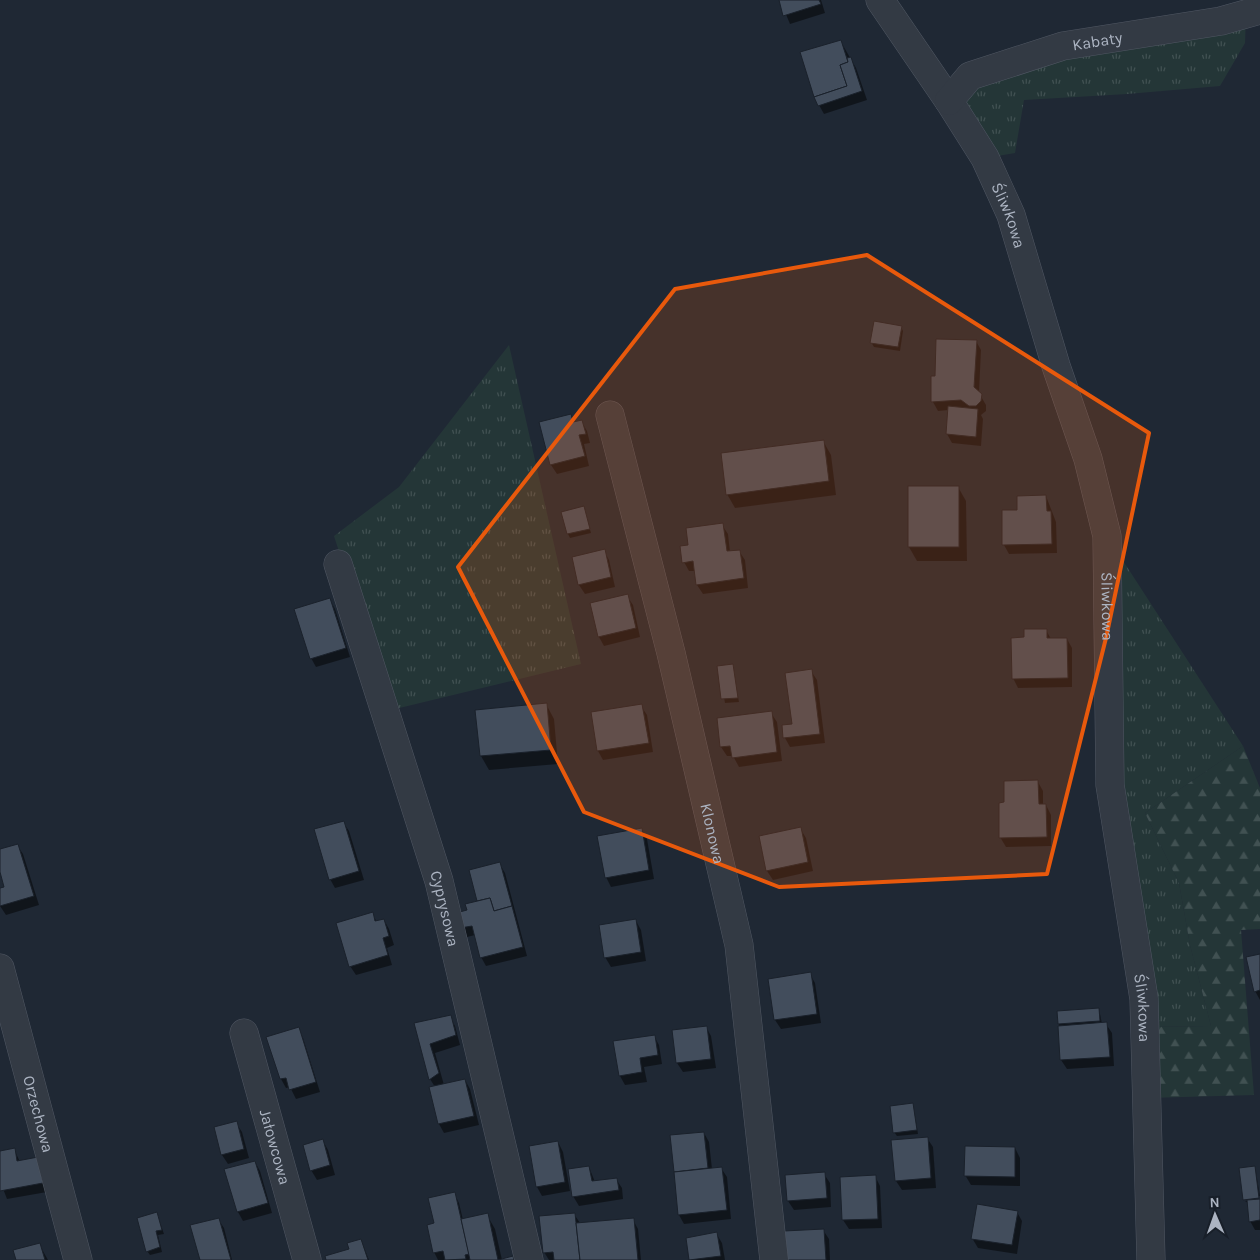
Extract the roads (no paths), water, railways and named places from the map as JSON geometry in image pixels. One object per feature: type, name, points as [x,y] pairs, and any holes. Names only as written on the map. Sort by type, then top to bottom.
[{"type":"street","name":"Śliwkowa","points":[[880,0],[949,101],[985,158],[1011,215],[1056,366],[1088,459],[1107,536],[1110,653],[1110,785],[1144,999],[1151,1260]]},
{"type":"street","name":"Kabaty","points":[[949,101],[970,76],[1064,46],[1221,21],[1260,10]]},
{"type":"street","name":"Klonowa","points":[[610,415],[671,653],[739,945],[774,1260]]},
{"type":"street","name":"Cyprysowa","points":[[338,564],[439,881],[529,1260]]},
{"type":"street","name":"Orzechowa","points":[[0,968],[78,1260]]},
{"type":"street","name":"Jałowcowa","points":[[244,1033],[306,1260]]}]
